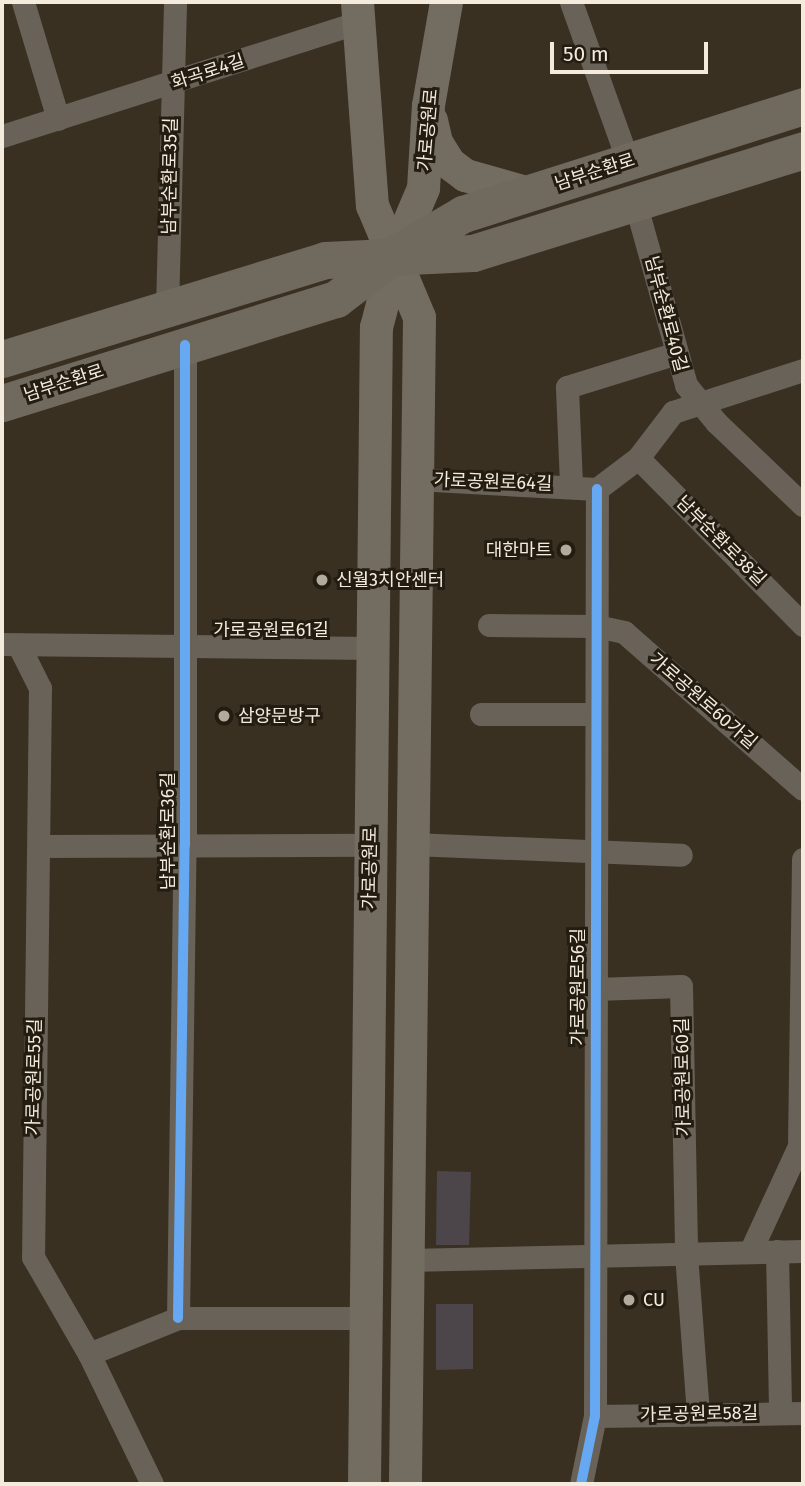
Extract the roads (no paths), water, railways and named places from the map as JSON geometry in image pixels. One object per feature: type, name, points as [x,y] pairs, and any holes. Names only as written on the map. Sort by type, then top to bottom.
[{"type":"main road","name":"가로공원로","points":[[364,1484],[376,327],[395,254],[423,188],[428,105],[446,2]]},
{"type":"main road","points":[[357,13],[372,205],[395,254],[419,317],[405,1484]]},
{"type":"main road","points":[[428,105],[436,142],[449,163],[488,184],[530,193]]},
{"type":"main road","name":"남부순환로","points":[[2,403],[336,299],[395,254],[463,214],[803,106]]},
{"type":"main road","name":"남부순환로","points":[[2,359],[325,260],[395,254],[473,253],[803,150]]},
{"type":"street","points":[[23,2],[58,119]]},
{"type":"street","name":"남부순환로35길","points":[[167,309],[175,2]]},
{"type":"street","points":[[571,2],[628,162]]},
{"type":"street","name":"화곡로4길","points":[[2,136],[173,84],[357,13]]},
{"type":"street","name":"남부순환로40길","points":[[635,202],[686,385],[803,505]]},
{"type":"street","name":"남부순환로36길","points":[[178,1318],[186,845],[185,345]]},
{"type":"street","name":"가로공원로64길","points":[[571,484],[567,387],[677,353]]},
{"type":"street","points":[[597,489],[638,458],[673,412],[700,402],[799,377]]},
{"type":"street","name":"남부순환로38길","points":[[638,458],[803,625]]},
{"type":"street","name":"가로공원로64길","points":[[416,479],[571,484],[597,489]]},
{"type":"street","name":"가로공원로56길","points":[[581,1484],[594,1416],[597,489]]},
{"type":"street","points":[[489,625],[596,626]]},
{"type":"street","name":"가로공원로60가길","points":[[596,626],[624,632],[803,789]]},
{"type":"street","name":"가로공원로61길","points":[[10,645],[373,648]]},
{"type":"street","name":"가로공원로55길","points":[[10,645],[40,688],[33,1257],[89,1354],[152,1484]]},
{"type":"street","points":[[481,714],[596,714]]},
{"type":"street","points":[[412,844],[681,855]]},
{"type":"street","points":[[38,846],[371,845]]},
{"type":"street","points":[[750,1252],[799,1146],[803,859]]},
{"type":"street","name":"가로공원로60길","points":[[596,989],[681,986],[686,1254],[698,1414]]},
{"type":"street","points":[[777,1251],[780,1413]]},
{"type":"street","points":[[408,1261],[803,1251]]},
{"type":"street","points":[[89,1354],[178,1318],[366,1318]]},
{"type":"street","name":"가로공원로58길","points":[[594,1416],[803,1413]]},
{"type":"place","name":"대한마트","points":[[566,550]]},
{"type":"place","name":"신월3치안센터","points":[[322,580]]},
{"type":"place","name":"삼양문방구","points":[[224,716]]},
{"type":"place","name":"CU","points":[[629,1300]]}]
